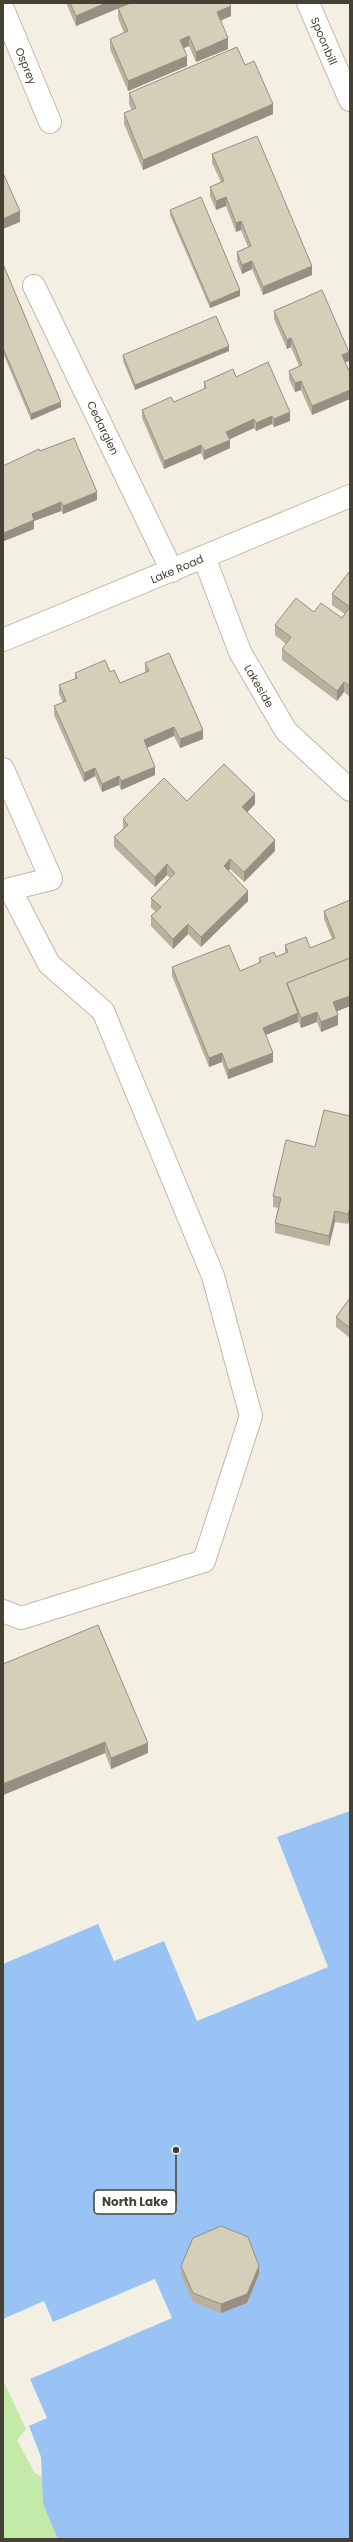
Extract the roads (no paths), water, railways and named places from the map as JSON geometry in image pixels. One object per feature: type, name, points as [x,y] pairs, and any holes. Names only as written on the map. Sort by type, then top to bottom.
[{"type":"street","name":"Spoonbill","points":[[308,3],[350,100]]},
{"type":"street","name":"Osprey","points":[[3,9],[50,122]]},
{"type":"street","name":"Cedarglen","points":[[34,286],[172,571]]},
{"type":"street","name":"Lake Road","points":[[3,640],[350,496]]},
{"type":"street","name":"Lakeside","points":[[204,557],[240,652],[286,731],[350,790]]},
{"type":"street","points":[[3,769],[51,878],[10,889],[49,964],[103,1011],[213,1276],[251,1416],[204,1561],[21,1618],[3,1611]]},
{"type":"water","points":[[350,1811],[350,2539],[58,2539],[43,2504],[41,2457],[29,2426],[47,2418],[30,2379],[172,2318],[155,2279],[53,2322],[44,2301],[3,2319],[3,1964],[98,1924],[114,1961],[164,1941],[197,2021],[328,1967],[277,1837]]},
{"type":"place","name":"North Lake","points":[[176,2150]]}]
